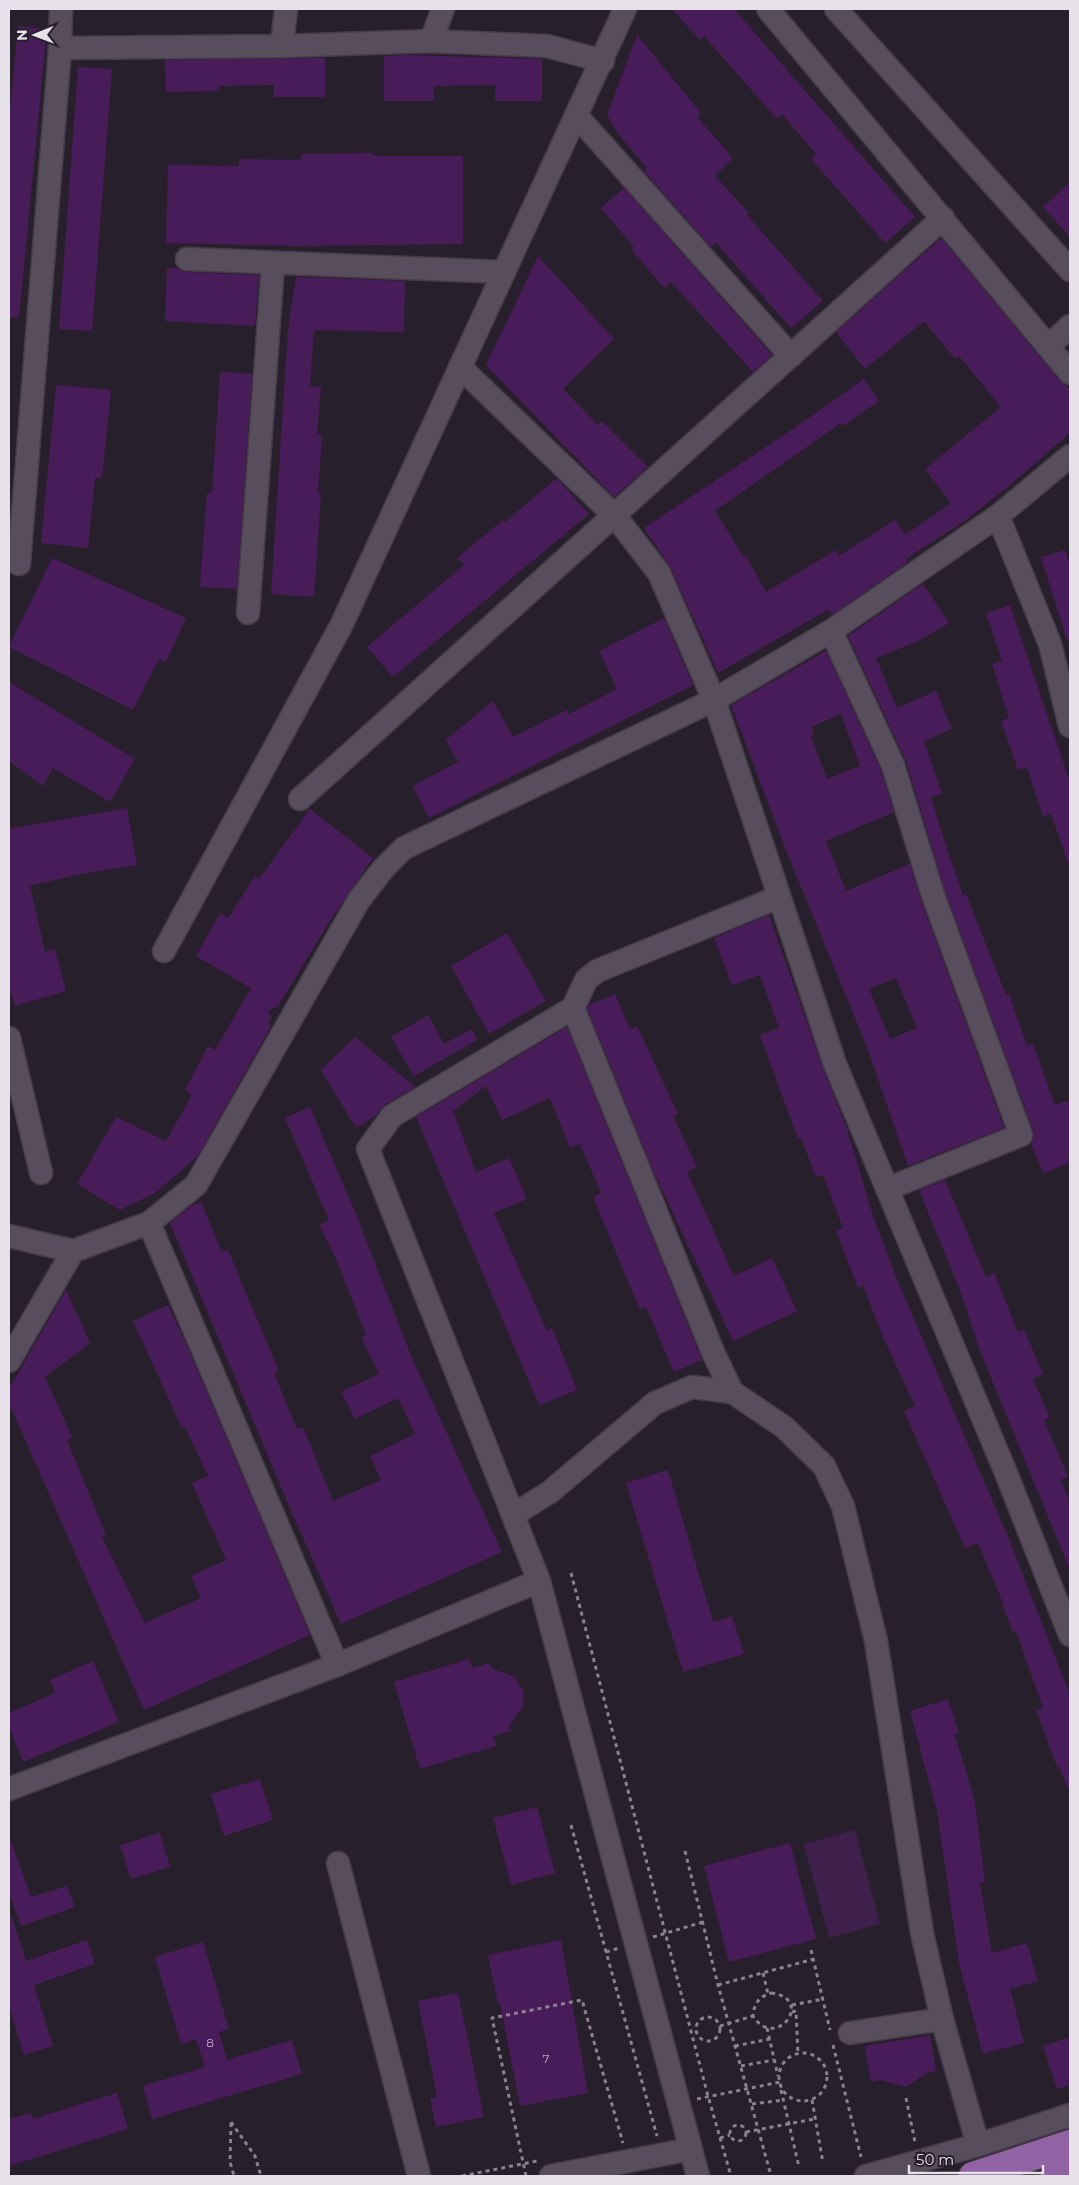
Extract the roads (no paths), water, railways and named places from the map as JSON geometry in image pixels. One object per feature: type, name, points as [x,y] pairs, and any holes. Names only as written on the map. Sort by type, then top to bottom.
[{"type":"main road","points":[[973,2176],[1070,2144]]},
{"type":"main road","points":[[1055,2176],[1070,2171]]},
{"type":"street","points":[[19,564],[60,48],[61,9]]},
{"type":"street","points":[[282,46],[286,9]]},
{"type":"street","points":[[431,41],[443,9]]},
{"type":"street","points":[[164,950],[342,624],[576,115],[603,61],[625,9]]},
{"type":"street","points":[[768,9],[1070,372]]},
{"type":"street","points":[[836,9],[1070,270]]},
{"type":"street","points":[[60,48],[282,46],[431,41],[547,46],[603,61]]},
{"type":"street","points":[[576,115],[791,356]]},
{"type":"street","points":[[300,799],[943,218]]},
{"type":"street","points":[[187,259],[504,272]]},
{"type":"street","points":[[248,613],[273,264]]},
{"type":"street","points":[[1049,346],[1070,326]]},
{"type":"street","points":[[460,367],[615,516],[659,573],[714,700],[834,1064],[1002,1463],[1070,1635]]},
{"type":"street","points":[[9,1236],[73,1251],[149,1223],[196,1184],[359,900],[383,869],[404,848],[714,700],[830,631],[998,516],[1070,456]]},
{"type":"street","points":[[998,516],[1050,644],[1070,726]]},
{"type":"street","points":[[830,631],[893,765],[932,895],[1021,1135],[887,1189]]},
{"type":"street","points":[[698,2176],[539,1581],[368,1149],[392,1116],[573,1008],[586,980],[597,971],[779,897]]},
{"type":"street","points":[[573,1008],[710,1343],[732,1392]]},
{"type":"street","points":[[9,1038],[41,1173]]},
{"type":"street","points":[[149,1223],[337,1665]]},
{"type":"street","points":[[9,1360],[73,1251]]},
{"type":"street","points":[[513,1515],[550,1492],[654,1403],[692,1387],[732,1392],[784,1426],[824,1466],[843,1506],[876,1641],[922,1933],[942,2019],[978,2145]]},
{"type":"street","points":[[9,1789],[337,1665],[539,1581]]},
{"type":"street","points":[[338,1862],[419,2176]]},
{"type":"street","points":[[850,2033],[942,2019]]},
{"type":"street","points":[[863,2166],[978,2145],[1070,2115]]},
{"type":"street","points":[[551,2176],[691,2149]]}]
